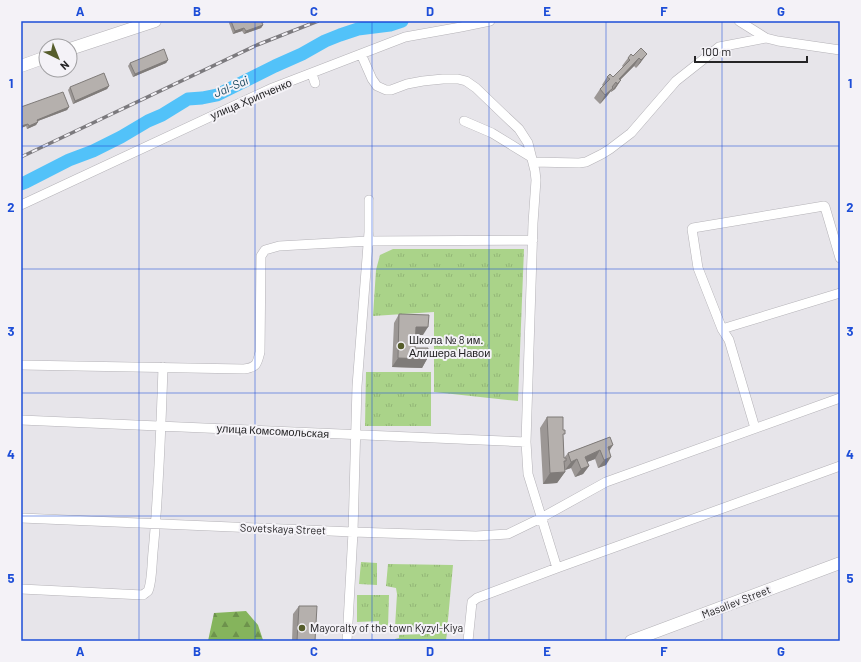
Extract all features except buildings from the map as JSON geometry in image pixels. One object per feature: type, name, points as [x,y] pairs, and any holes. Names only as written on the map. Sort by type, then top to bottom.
[{"type":"main road","points":[[78,46],[155,21]]},
{"type":"main road","points":[[21,66],[38,60]]},
{"type":"main road","name":"Masaliev Street","points":[[631,641],[648,638],[840,563]]},
{"type":"street","name":"улица Хрипченко","points":[[21,205],[263,92],[405,37],[490,21]]},
{"type":"street","points":[[739,21],[766,38],[840,50]]},
{"type":"street","points":[[464,121],[492,133],[532,160],[579,163],[586,162],[610,149],[631,133],[676,81],[719,48],[766,38]]},
{"type":"street","points":[[361,54],[372,79],[377,86],[386,90],[392,90],[423,81],[442,79],[458,79],[466,81],[486,96],[519,129],[528,143],[536,180],[526,442],[528,474],[556,568]]},
{"type":"street","points":[[312,74],[315,83]]},
{"type":"street","points":[[347,641],[353,532],[358,386],[369,225],[369,200]]},
{"type":"street","points":[[755,428],[729,340],[722,329],[698,268],[692,229],[823,206],[825,207],[835,227],[840,258]]},
{"type":"street","points":[[21,365],[251,368],[255,366],[260,352],[261,256],[265,250],[279,246],[368,241],[533,240]]},
{"type":"street","points":[[722,329],[840,293]]},
{"type":"street","points":[[21,590],[143,595],[148,590],[151,579],[156,523],[163,367]]},
{"type":"street","name":"Sovetskaya Street","points":[[21,518],[353,532],[476,536],[508,534],[542,518],[606,482],[840,398]]},
{"type":"street","name":"улица Комсомольская","points":[[21,420],[526,442]]},
{"type":"street","points":[[468,641],[471,604],[473,600],[556,568],[840,466]]},
{"type":"green space","points":[[393,249],[524,249],[518,401],[434,392],[434,312],[373,316],[376,270],[380,255]]},
{"type":"green space","points":[[366,372],[431,372],[431,426],[365,426]]},
{"type":"green space","points":[[361,562],[377,563],[377,585],[359,584]]},
{"type":"green space","points":[[388,564],[453,565],[446,641],[395,641],[395,639],[399,638],[399,635],[425,634],[425,631],[399,630],[399,627],[395,627],[397,594],[396,588],[386,586]]},
{"type":"green space","points":[[357,595],[389,595],[388,627],[379,628],[379,621],[357,622]]},
{"type":"green space","points":[[246,611],[258,625],[263,640],[277,641],[208,641],[214,613]]},
{"type":"waterway","name":"Jal-Sai","points":[[21,184],[69,160],[93,151],[121,137],[188,99],[217,95],[340,35],[358,29],[390,25],[402,21]]},
{"type":"railway","points":[[21,157],[257,45],[318,21]]},
{"type":"place","name":"Школа № 8 им. Алишера Навои","points":[[401,346]]},
{"type":"place","name":"Мayoralty of the town Kyzyl-Kiya","points":[[302,628]]}]
